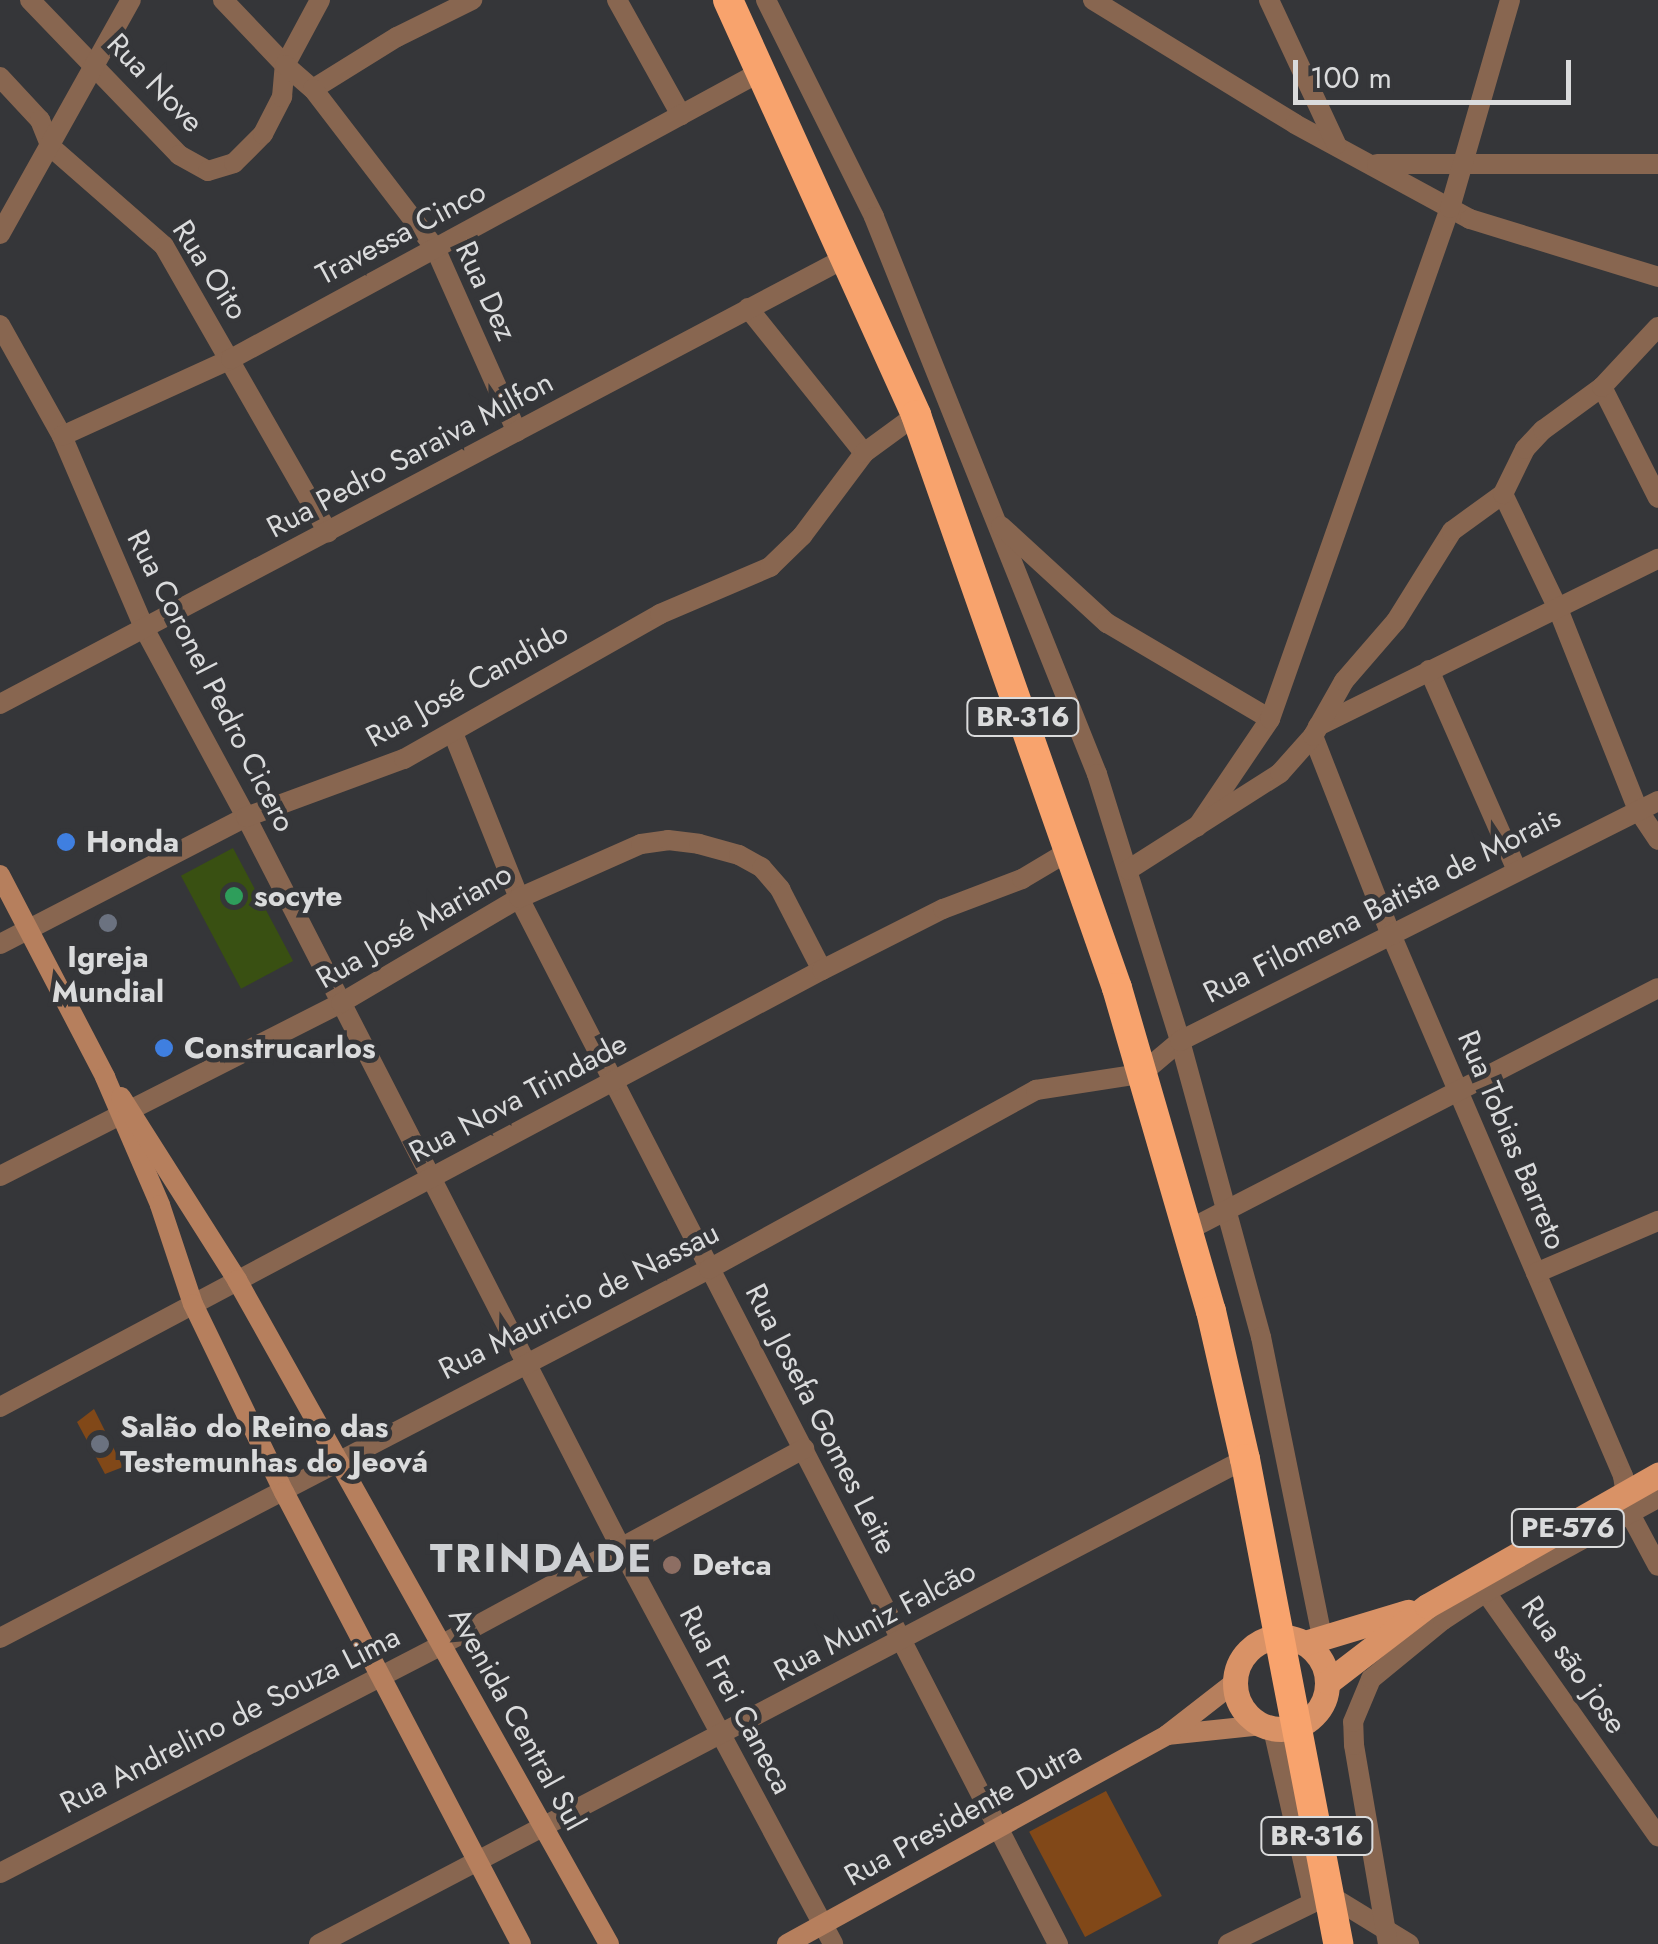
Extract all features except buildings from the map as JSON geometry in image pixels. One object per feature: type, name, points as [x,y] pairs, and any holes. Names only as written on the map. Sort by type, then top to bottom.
[{"type":"highway","name":"BR-316","points":[[728,0],[916,415],[1117,988],[1190,1229],[1245,1458],[1302,1640],[1277,1727],[1320,1898],[1338,1944]]},
{"type":"main road","points":[[0,874],[125,1111],[193,1304],[284,1492],[521,1944]]},
{"type":"main road","name":"Avenida Central Sul","points":[[125,1111],[237,1280],[609,1944]]},
{"type":"main road","name":"PE-576","points":[[1302,1640],[1427,1606],[1481,1585],[1628,1503],[1658,1475]]},
{"type":"main road","name":"PE-576","points":[[1328,1682],[1427,1606]]},
{"type":"main road","points":[[1302,1640],[1316,1653],[1328,1682],[1318,1711],[1277,1727],[1167,1735],[1234,1682],[1248,1650],[1302,1640]]},
{"type":"main road","points":[[1234,1682],[1242,1708],[1277,1727]]},
{"type":"main road","name":"Rua Presidente Dutra","points":[[787,1944],[828,1935],[999,1828],[1167,1735]]},
{"type":"street","name":"Rua Nove","points":[[30,0],[179,154],[196,166],[220,169],[247,151],[263,134],[282,98],[286,65]]},
{"type":"street","points":[[0,234],[132,0]]},
{"type":"street","points":[[223,0],[286,65],[320,0]]},
{"type":"street","points":[[313,88],[397,37],[472,0]]},
{"type":"street","points":[[617,0],[681,115]]},
{"type":"street","points":[[766,0],[874,217],[1080,726],[1128,870],[1180,1040],[1261,1338],[1302,1640]]},
{"type":"street","points":[[1093,0],[1280,114],[1470,219],[1658,278]]},
{"type":"street","points":[[1269,0],[1336,144]]},
{"type":"street","points":[[1197,827],[1270,719],[1450,208],[1510,0]]},
{"type":"street","name":"Rua Dez","points":[[286,65],[313,88],[435,248],[517,432]]},
{"type":"street","name":"Travessa Cinco","points":[[62,436],[230,359],[762,70]]},
{"type":"street","name":"Rua Oito","points":[[0,77],[40,120],[51,148],[164,246],[328,532]]},
{"type":"street","points":[[1375,164],[1658,164]]},
{"type":"street","name":"Rua Pedro Saraiva Milfon","points":[[0,704],[847,256]]},
{"type":"street","points":[[748,308],[864,454]]},
{"type":"street","name":"Rua Coronel Pedro Cicero","points":[[0,324],[62,436],[145,630],[341,1003]]},
{"type":"street","points":[[1128,870],[1264,786],[1315,731],[1344,681],[1396,621],[1452,530],[1503,494],[1513,467],[1542,430],[1602,387],[1658,327]]},
{"type":"street","points":[[1602,387],[1658,498]]},
{"type":"street","name":"Rua José Candido","points":[[0,944],[246,817],[404,759],[660,614],[770,568],[802,536],[864,454],[916,415]]},
{"type":"street","points":[[1503,494],[1558,608],[1638,810],[1658,840]]},
{"type":"street","points":[[997,523],[1107,623],[1270,719]]},
{"type":"street","points":[[1315,731],[1429,670],[1658,559]]},
{"type":"street","points":[[1429,670],[1517,870]]},
{"type":"street","name":"Rua Tobias Barreto","points":[[1315,731],[1390,932],[1624,1476],[1628,1503],[1658,1566]]},
{"type":"street","name":"Rua Josefa Gomes Leite","points":[[453,733],[519,898],[1058,1944]]},
{"type":"street","name":"Rua Filomena Batista de Morais","points":[[1141,1074],[1180,1040],[1658,801]]},
{"type":"street","name":"Rua José Mariano","points":[[0,1176],[341,1003],[519,898],[641,844],[668,840],[699,844],[740,855],[762,868],[780,889],[822,970]]},
{"type":"street","name":"Rua Nova Trindade","points":[[0,1408],[822,970],[943,909],[1022,879],[1069,851]]},
{"type":"street","points":[[1190,1229],[1658,988]]},
{"type":"street","name":"Rua Frei Caneca","points":[[341,1003],[621,1548],[828,1935]]},
{"type":"street","name":"Rua Mauricio de Nassau","points":[[0,1638],[284,1492],[337,1459],[528,1364],[1036,1090],[1141,1074]]},
{"type":"street","points":[[1536,1273],[1658,1221]]},
{"type":"street","name":"Rua Andrelino de Souza Lima","points":[[0,1873],[441,1645],[804,1448]]},
{"type":"street","name":"Rua Muniz Falcão","points":[[319,1944],[721,1737],[1245,1458]]},
{"type":"street","points":[[1628,1503],[1658,1498]]},
{"type":"street","points":[[1387,1937],[1353,1722],[1371,1680],[1481,1585]]},
{"type":"street","name":"Rua são jose","points":[[1481,1585],[1658,1836]]},
{"type":"street","points":[[1235,1942],[1320,1898],[1387,1937],[1408,1944]]},
{"type":"green space","points":[[233,848],[293,961],[241,989],[181,876]]},
{"type":"place","name":"Honda","points":[[66,842]]},
{"type":"place","name":"socyte","points":[[234,896]]},
{"type":"place","name":"Igreja Mundial","points":[[108,923]]},
{"type":"place","name":"Construcarlos","points":[[164,1048]]},
{"type":"place","name":"Salão do Reino das Testemunhas do Jeová","points":[[100,1444]]},
{"type":"place","name":"Detca","points":[[672,1565]]},
{"type":"district","name":"TRINDADE","points":[[542,1558]]}]
